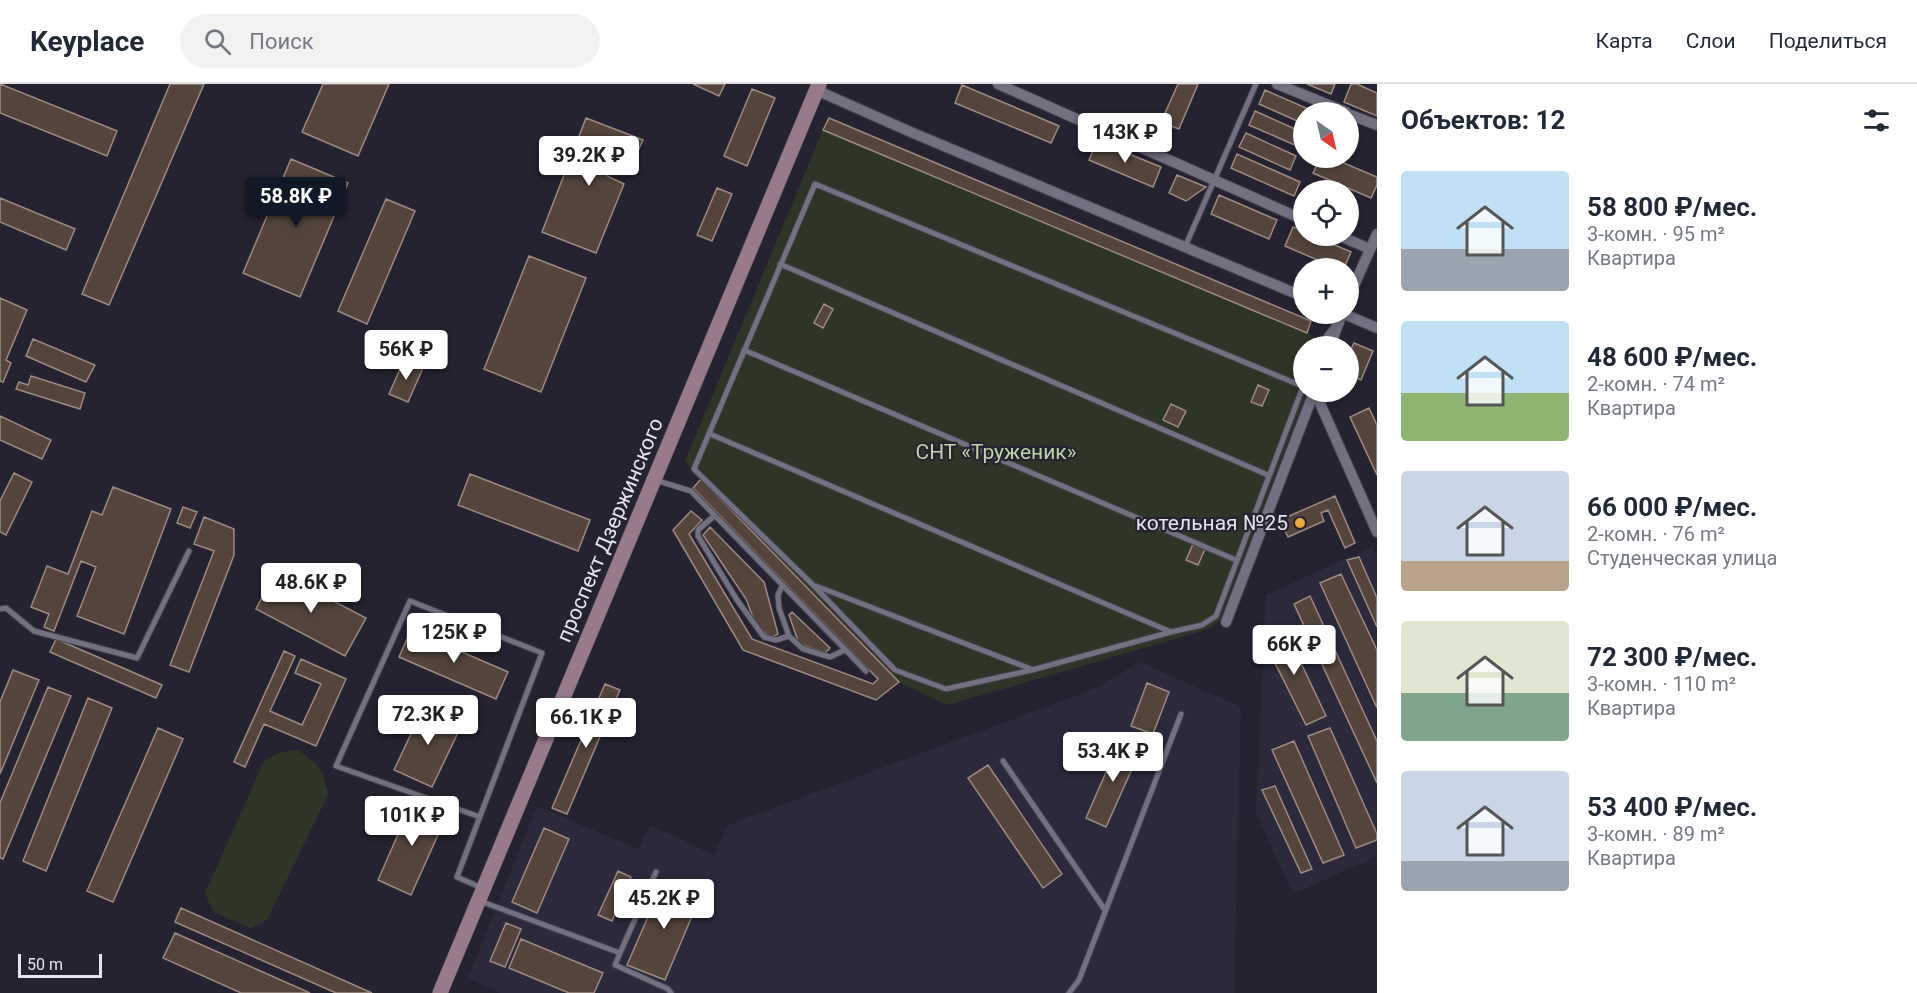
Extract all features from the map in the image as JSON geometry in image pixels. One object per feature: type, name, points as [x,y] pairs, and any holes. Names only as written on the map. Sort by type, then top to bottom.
[{"type":"main road","name":"проспект Дзержинского","points":[[440,993],[817,87]]},
{"type":"street","points":[[998,84],[1293,214]]},
{"type":"street","points":[[1277,84],[1320,102]]},
{"type":"street","points":[[817,87],[913,133],[1293,292]]},
{"type":"street","points":[[1359,118],[1377,125]]},
{"type":"street","points":[[1359,274],[1377,234]]},
{"type":"street","points":[[1359,244],[1370,249]]},
{"type":"street","points":[[1359,321],[1377,328]]},
{"type":"street","points":[[1226,622],[1310,402]]},
{"type":"street","points":[[1318,402],[1377,532]]},
{"type":"lane","points":[[1185,247],[1256,84]]},
{"type":"lane","points":[[1293,381],[815,184],[694,469],[812,584],[895,670],[946,689],[1032,670],[1171,632],[1202,626],[1216,616],[1296,402]]},
{"type":"lane","points":[[780,264],[1268,475]]},
{"type":"lane","points":[[744,350],[1236,560]]},
{"type":"lane","points":[[710,434],[1171,632]]},
{"type":"lane","points":[[654,480],[691,491],[866,671]]},
{"type":"lane","points":[[714,516],[698,530],[698,536],[737,600],[764,637],[776,640],[789,636]]},
{"type":"lane","points":[[0,609],[6,608],[34,631],[137,658],[189,551]]},
{"type":"lane","points":[[812,584],[1032,670]]},
{"type":"lane","points":[[782,586],[778,595],[778,608],[789,636],[803,649],[830,657],[845,650]]},
{"type":"lane","points":[[480,817],[336,766],[410,600],[542,653],[480,817],[457,877],[481,895],[620,953]]},
{"type":"lane","points":[[1072,991],[1181,714]]},
{"type":"lane","points":[[1003,761],[1105,910]]},
{"type":"lane","points":[[656,872],[615,965],[668,989],[671,993]]},
{"type":"shaded area","points":[[1372,547],[1377,559],[1377,856],[1293,894],[1256,813],[1266,595]]},
{"type":"shaded area","points":[[1139,662],[1241,707],[1234,993],[500,993],[468,978],[537,806],[638,849],[650,825],[714,855],[728,825],[1102,686]]},
{"type":"green space","name":"СНТ «Труженик»","points":[[823,130],[1312,336],[1293,336],[1293,402],[1303,402],[1219,622],[1206,630],[947,705],[899,682],[685,461]]},
{"type":"green space","points":[[298,750],[319,768],[328,795],[267,920],[251,928],[213,912],[205,893],[264,761],[281,752]]},
{"type":"building","points":[[0,84],[117,131],[107,156],[0,113]]},
{"type":"building","points":[[170,84],[204,84],[109,305],[82,294]]},
{"type":"building","points":[[323,84],[389,84],[358,156],[302,132]]},
{"type":"building","points":[[693,84],[725,84],[719,96]]},
{"type":"building","points":[[1178,84],[1198,84],[1179,129],[1161,122]]},
{"type":"building","points":[[1307,84],[1335,84],[1331,94]]},
{"type":"building","points":[[1351,84],[1357,84],[1377,93],[1377,116],[1359,108],[1359,102],[1344,102]]},
{"type":"building","points":[[962,85],[1059,126],[1051,143],[955,103]]},
{"type":"building","points":[[752,89],[775,98],[747,166],[724,156]]},
{"type":"building","points":[[1265,90],[1293,102],[1293,119],[1259,104]]},
{"type":"building","points":[[1255,111],[1293,128],[1293,144],[1249,125]]},
{"type":"building","points":[[586,118],[643,140],[636,155],[619,147],[607,176],[624,184],[596,253],[542,232]]},
{"type":"building","points":[[829,118],[1293,313],[1293,324],[1310,324],[1307,333],[823,130]]},
{"type":"building","points":[[1246,133],[1293,155],[1293,163],[1290,170],[1239,147]]},
{"type":"building","points":[[1097,141],[1161,167],[1153,187],[1089,160]]},
{"type":"building","points":[[1237,154],[1296,180],[1293,180],[1293,196],[1231,168]]},
{"type":"building","points":[[291,159],[348,183],[300,297],[243,273]]},
{"type":"building","points":[[1315,168],[1356,168],[1377,177],[1377,185],[1371,198],[1359,193],[1359,180],[1329,180],[1313,173]]},
{"type":"building","points":[[1177,175],[1206,187],[1186,201],[1169,193]]},
{"type":"building","points":[[717,188],[732,194],[712,241],[697,235]]},
{"type":"building","points":[[1219,195],[1277,220],[1269,239],[1211,214]]},
{"type":"building","points":[[0,198],[75,229],[66,250],[0,222]]},
{"type":"building","points":[[386,199],[415,211],[367,324],[338,311]]},
{"type":"building","points":[[1293,227],[1293,246],[1337,246],[1351,252],[1348,258],[1313,258],[1285,246]]},
{"type":"building","points":[[529,256],[586,278],[541,392],[484,369]]},
{"type":"building","points":[[0,298],[27,310],[6,360],[11,363],[3,382],[0,381]]},
{"type":"building","points":[[824,304],[833,309],[823,328],[814,323]]},
{"type":"building","points":[[33,339],[95,365],[86,382],[26,356]]},
{"type":"building","points":[[1359,345],[1373,351],[1361,380],[1359,379]]},
{"type":"building","points":[[404,360],[423,368],[408,402],[389,394]]},
{"type":"building","points":[[31,376],[85,393],[80,409],[16,389],[19,382],[28,385]]},
{"type":"building","points":[[1258,385],[1269,390],[1262,406],[1251,402]]},
{"type":"building","points":[[1171,404],[1186,411],[1178,427],[1163,420]]},
{"type":"building","points":[[1369,408],[1377,425],[1377,475],[1350,417]]},
{"type":"building","points":[[0,416],[51,440],[42,459],[0,440]]},
{"type":"building","points":[[14,473],[32,482],[6,535],[0,532],[0,501]]},
{"type":"building","points":[[470,474],[590,520],[578,551],[458,505]]},
{"type":"building","points":[[701,479],[899,682],[876,700],[743,650],[673,530],[691,511],[702,520],[689,534],[752,639],[873,684],[878,679],[693,488]]},
{"type":"building","points":[[113,487],[171,509],[124,634],[77,616],[96,567],[81,561],[54,631],[44,627],[49,614],[31,607],[47,566],[68,574],[92,511],[102,515]]},
{"type":"building","name":"котельная №25","points":[[1335,496],[1355,543],[1345,548],[1328,510],[1321,513],[1324,521],[1288,537],[1280,520]]},
{"type":"building","points":[[183,507],[197,512],[190,528],[177,523]]},
{"type":"building","points":[[204,517],[234,529],[234,555],[189,672],[170,665],[214,551],[194,544]]},
{"type":"building","points":[[710,527],[764,582],[778,634],[771,638],[756,625],[746,599],[703,535]]},
{"type":"building","points":[[1193,544],[1205,549],[1198,565],[1186,560]]},
{"type":"building","points":[[1359,557],[1377,598],[1377,627],[1347,560]]},
{"type":"building","points":[[276,571],[366,618],[345,656],[256,609]]},
{"type":"building","points":[[1341,574],[1377,650],[1377,708],[1320,583]]},
{"type":"building","points":[[1310,596],[1377,741],[1377,783],[1294,604]]},
{"type":"building","points":[[792,612],[830,648],[825,653],[799,644],[789,615]]},
{"type":"building","points":[[1285,629],[1326,716],[1306,725],[1262,637]]},
{"type":"building","points":[[411,630],[508,672],[496,699],[399,657]]},
{"type":"building","points":[[56,639],[162,685],[156,698],[50,652]]},
{"type":"building","points":[[284,651],[295,656],[270,711],[302,725],[321,684],[295,673],[301,659],[346,679],[316,746],[264,724],[245,767],[234,762]]},
{"type":"building","points":[[13,670],[39,680],[0,774],[0,702]]},
{"type":"building","points":[[1147,683],[1169,692],[1153,734],[1131,726]]},
{"type":"building","points":[[605,684],[620,690],[567,814],[552,808]]},
{"type":"building","points":[[48,687],[71,696],[3,859],[0,858],[0,803]]},
{"type":"building","points":[[88,698],[112,708],[46,871],[23,861]]},
{"type":"building","points":[[425,704],[463,722],[432,787],[394,770]]},
{"type":"building","points":[[158,728],[183,739],[113,902],[87,891]]},
{"type":"building","points":[[1330,728],[1377,834],[1377,840],[1356,848],[1308,736]]},
{"type":"building","points":[[1120,740],[1141,749],[1106,827],[1086,818]]},
{"type":"building","points":[[1294,741],[1344,855],[1323,863],[1272,750]]},
{"type":"building","points":[[988,765],[1062,874],[1043,888],[968,778]]},
{"type":"building","points":[[1275,786],[1312,869],[1301,873],[1262,790]]},
{"type":"building","points":[[413,800],[447,815],[411,895],[378,880]]},
{"type":"building","points":[[544,828],[569,839],[537,913],[512,902]]},
{"type":"building","points":[[618,871],[631,877],[612,921],[598,915]]},
{"type":"building","points":[[664,880],[701,895],[665,980],[627,965]]},
{"type":"building","points":[[181,908],[372,993],[336,993],[175,922]]},
{"type":"building","points":[[506,923],[521,929],[505,967],[490,961]]},
{"type":"building","points":[[175,933],[310,993],[241,993],[163,958]]},
{"type":"building","points":[[521,939],[603,973],[594,993],[569,993],[509,968]]},
{"type":"place","name":"котельная №25","points":[[1300,523]]}]
